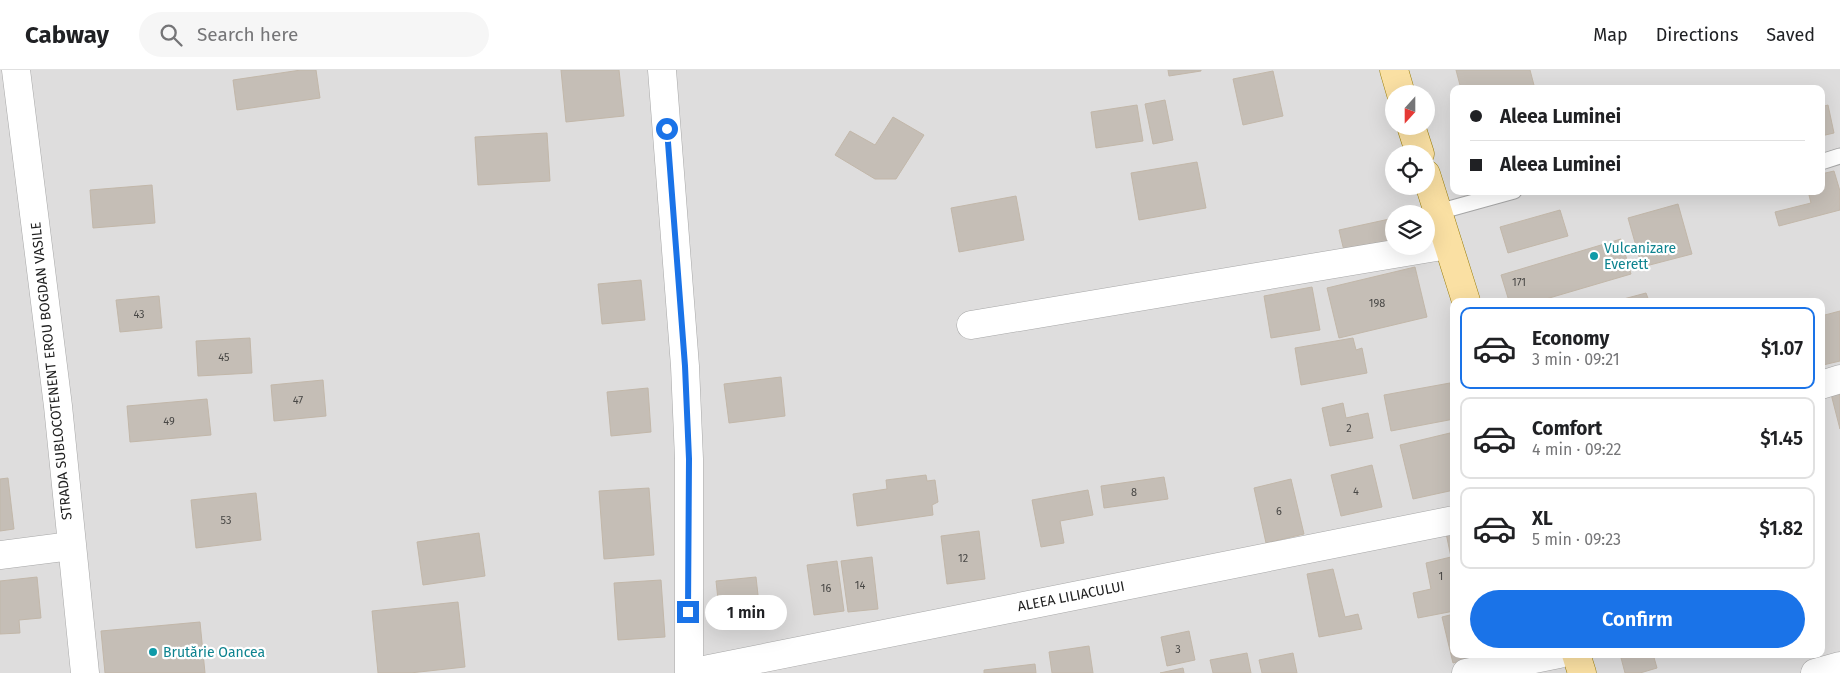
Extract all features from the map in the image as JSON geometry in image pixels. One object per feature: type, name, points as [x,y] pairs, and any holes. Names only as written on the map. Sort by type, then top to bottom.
[{"type":"main road","points":[[1394,70],[1398,85]]},
{"type":"main road","points":[[1433,195],[1465,298]]},
{"type":"main road","points":[[1577,658],[1582,673]]},
{"type":"street","name":"STRADA SUBLOCOTENENT EROU BOGDAN VASILE","points":[[16,70],[58,406],[85,673]]},
{"type":"street","points":[[662,70],[684,357],[689,459],[689,673]]},
{"type":"street","points":[[971,325],[1448,245]]},
{"type":"street","points":[[1825,384],[1840,379]]},
{"type":"street","name":"ALEEA LILIACULUI","points":[[689,673],[1450,521]]},
{"type":"street","points":[[0,555],[71,546]]},
{"type":"street","points":[[1466,673],[1539,658]]},
{"type":"street","points":[[1815,673],[1840,666]]},
{"type":"lane","points":[[1825,161],[1840,156]]},
{"type":"lane","points":[[1438,212],[1500,195]]},
{"type":"shaded area","points":[[0,70],[1840,70],[1840,673],[0,673]]},
{"type":"building","points":[[301,70],[316,70],[320,98],[237,110],[233,80]]},
{"type":"building","points":[[561,70],[619,70],[624,116],[566,122]]},
{"type":"building","points":[[1168,70],[1201,70],[1201,71],[1169,76]]},
{"type":"building","points":[[1456,70],[1530,70],[1534,85],[1460,85]]},
{"type":"building","points":[[1273,71],[1283,116],[1243,125],[1233,79]]},
{"type":"building","points":[[1165,100],[1173,140],[1153,144],[1145,104]]},
{"type":"building","points":[[1137,105],[1143,141],[1096,148],[1091,112]]},
{"type":"building","points":[[1828,105],[1834,133],[1825,135],[1825,106]]},
{"type":"building","points":[[893,117],[924,135],[896,179],[875,179],[835,155],[850,131],[875,145]]},
{"type":"building","points":[[547,133],[550,181],[478,185],[475,137]]},
{"type":"building","points":[[1197,162],[1206,208],[1139,220],[1131,173]]},
{"type":"building","points":[[1834,171],[1840,191],[1840,210],[1779,226],[1775,212],[1811,203],[1809,195],[1825,195],[1825,173]]},
{"type":"building","points":[[152,185],[155,223],[93,228],[90,190]]},
{"type":"building","points":[[1016,196],[1024,240],[959,252],[951,208]]},
{"type":"building","points":[[1678,204],[1692,254],[1642,267],[1628,218]]},
{"type":"building","points":[[1560,210],[1568,236],[1508,253],[1500,227]]},
{"type":"building","points":[[1385,220],[1385,248],[1346,259],[1339,230]]},
{"type":"building","name":"Vulcanizare Everett","points":[[1621,239],[1631,274],[1549,298],[1508,298],[1501,275]]},
{"type":"building","points":[[1415,267],[1427,317],[1339,338],[1327,288]]},
{"type":"building","points":[[641,280],[645,320],[602,324],[598,284]]},
{"type":"building","points":[[1312,287],[1320,330],[1271,338],[1264,296]]},
{"type":"building","points":[[1646,293],[1648,298],[1627,298]]},
{"type":"building","points":[[159,296],[162,328],[120,332],[116,300]]},
{"type":"building","points":[[1840,311],[1840,361],[1825,365],[1825,315]]},
{"type":"building","points":[[250,338],[252,373],[198,376],[196,341]]},
{"type":"building","points":[[1353,338],[1356,350],[1362,348],[1367,373],[1301,385],[1295,348]]},
{"type":"building","points":[[781,377],[785,416],[729,423],[724,384]]},
{"type":"building","points":[[323,380],[326,416],[274,421],[271,385]]},
{"type":"building","points":[[1450,383],[1450,420],[1391,431],[1384,395]]},
{"type":"building","points":[[648,388],[651,432],[611,436],[607,392]]},
{"type":"building","points":[[1840,391],[1840,429],[1831,394]]},
{"type":"building","points":[[207,399],[211,435],[130,442],[127,406]]},
{"type":"building","points":[[1343,403],[1346,418],[1368,413],[1373,438],[1330,446],[1322,408]]},
{"type":"building","points":[[1450,433],[1450,491],[1413,499],[1400,445]]},
{"type":"building","points":[[1372,465],[1382,507],[1341,516],[1331,475]]},
{"type":"building","points":[[926,475],[927,481],[935,480],[938,502],[932,505],[933,515],[857,526],[853,494],[887,489],[886,480]]},
{"type":"building","points":[[1164,477],[1168,499],[1104,508],[1101,486]]},
{"type":"building","points":[[8,478],[14,529],[0,531],[0,479]]},
{"type":"building","points":[[1291,479],[1304,534],[1266,543],[1254,488]]},
{"type":"building","points":[[649,488],[654,555],[604,559],[599,491]]},
{"type":"building","points":[[1088,490],[1093,515],[1060,521],[1064,543],[1041,547],[1032,500]]},
{"type":"building","points":[[256,493],[261,540],[196,548],[191,500]]},
{"type":"building","points":[[979,531],[985,579],[947,584],[941,536]]},
{"type":"building","points":[[1450,532],[1450,552],[1446,533]]},
{"type":"building","points":[[479,533],[485,576],[423,585],[417,542]]},
{"type":"building","points":[[872,557],[878,609],[848,612],[841,561]]},
{"type":"building","points":[[1450,557],[1450,612],[1418,618],[1413,593],[1431,589],[1426,563]]},
{"type":"building","points":[[837,561],[844,611],[814,615],[807,565]]},
{"type":"building","points":[[1333,569],[1345,617],[1358,614],[1362,629],[1319,637],[1307,574]]},
{"type":"building","points":[[37,577],[41,618],[19,620],[20,633],[0,634],[0,581]]},
{"type":"building","points":[[756,577],[761,622],[721,627],[716,581]]},
{"type":"building","points":[[661,580],[665,637],[618,640],[614,583]]},
{"type":"building","points":[[458,602],[465,667],[410,673],[378,673],[372,611]]},
{"type":"building","points":[[1450,615],[1450,650],[1442,617]]},
{"type":"building","name":"Brutărie Oancea","points":[[200,622],[205,673],[105,673],[101,631]]},
{"type":"building","points":[[1189,631],[1195,660],[1167,666],[1161,637]]},
{"type":"building","points":[[1089,646],[1093,673],[1052,673],[1049,652]]},
{"type":"building","points":[[1247,653],[1251,673],[1213,673],[1210,660]]},
{"type":"building","points":[[1293,653],[1297,673],[1262,673],[1259,660]]},
{"type":"building","points":[[1452,658],[1471,658],[1453,663]]},
{"type":"building","points":[[1621,658],[1654,658],[1657,668],[1640,673],[1625,673]]},
{"type":"building","points":[[1035,664],[1036,673],[984,673],[984,670]]},
{"type":"building","points":[[1183,668],[1184,673],[1160,673]]},
{"type":"place","name":"Vulcanizare Everett","points":[[1594,256]]},
{"type":"place","name":"Brutărie Oancea","points":[[153,652]]},
{"type":"route","points":[[667,129],[685,366],[689,459],[688,612]]}]
